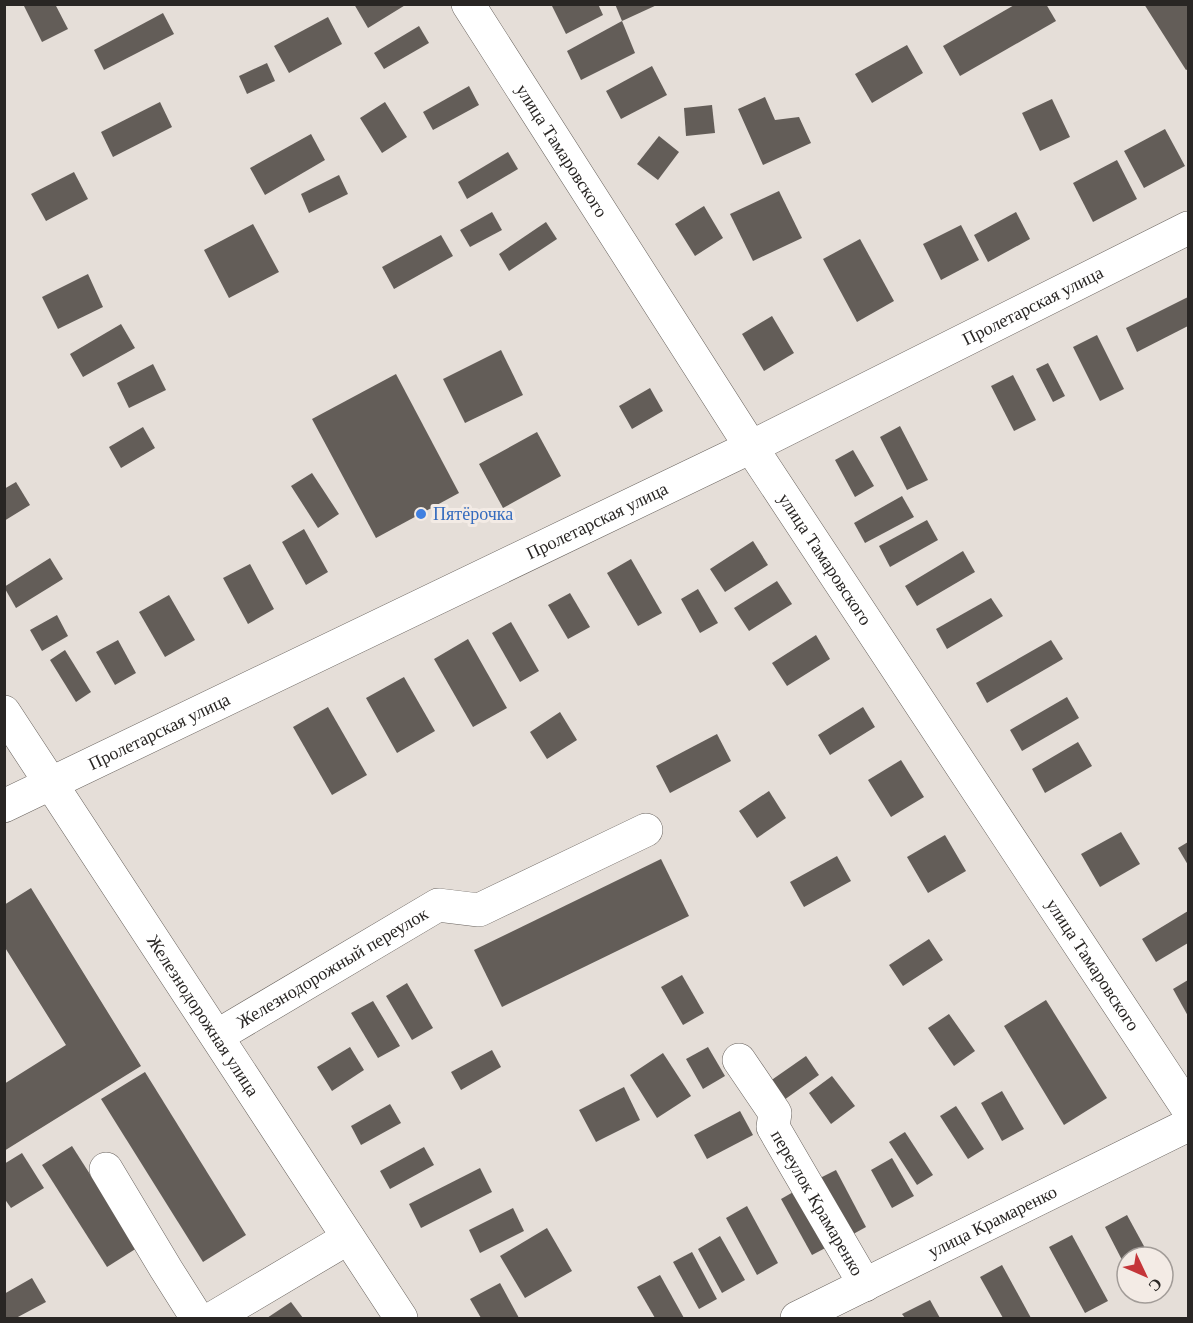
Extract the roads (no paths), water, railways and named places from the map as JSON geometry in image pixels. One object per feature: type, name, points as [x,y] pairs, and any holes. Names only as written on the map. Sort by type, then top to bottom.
[{"type":"street","name":"улица Тамаровского","points":[[468,4],[751,447],[1188,1109]]},
{"type":"street","name":"Пролетарская улица","points":[[4,806],[1185,239]]},
{"type":"street","name":"Железнодорожная улица","points":[[4,712],[401,1318]]},
{"type":"street","name":"Железнодорожный переулок","points":[[217,1036],[438,905],[479,910],[646,830]]},
{"type":"street","name":"переулок Крамаренко","points":[[738,1060],[775,1113],[773,1127],[865,1285]]},
{"type":"street","name":"улица Крамаренко","points":[[797,1318],[1188,1125]]},
{"type":"street","points":[[106,1169],[197,1318]]},
{"type":"street","points":[[213,1318],[348,1238]]},
{"type":"place","name":"Пятёрочка","points":[[421,514]]}]
